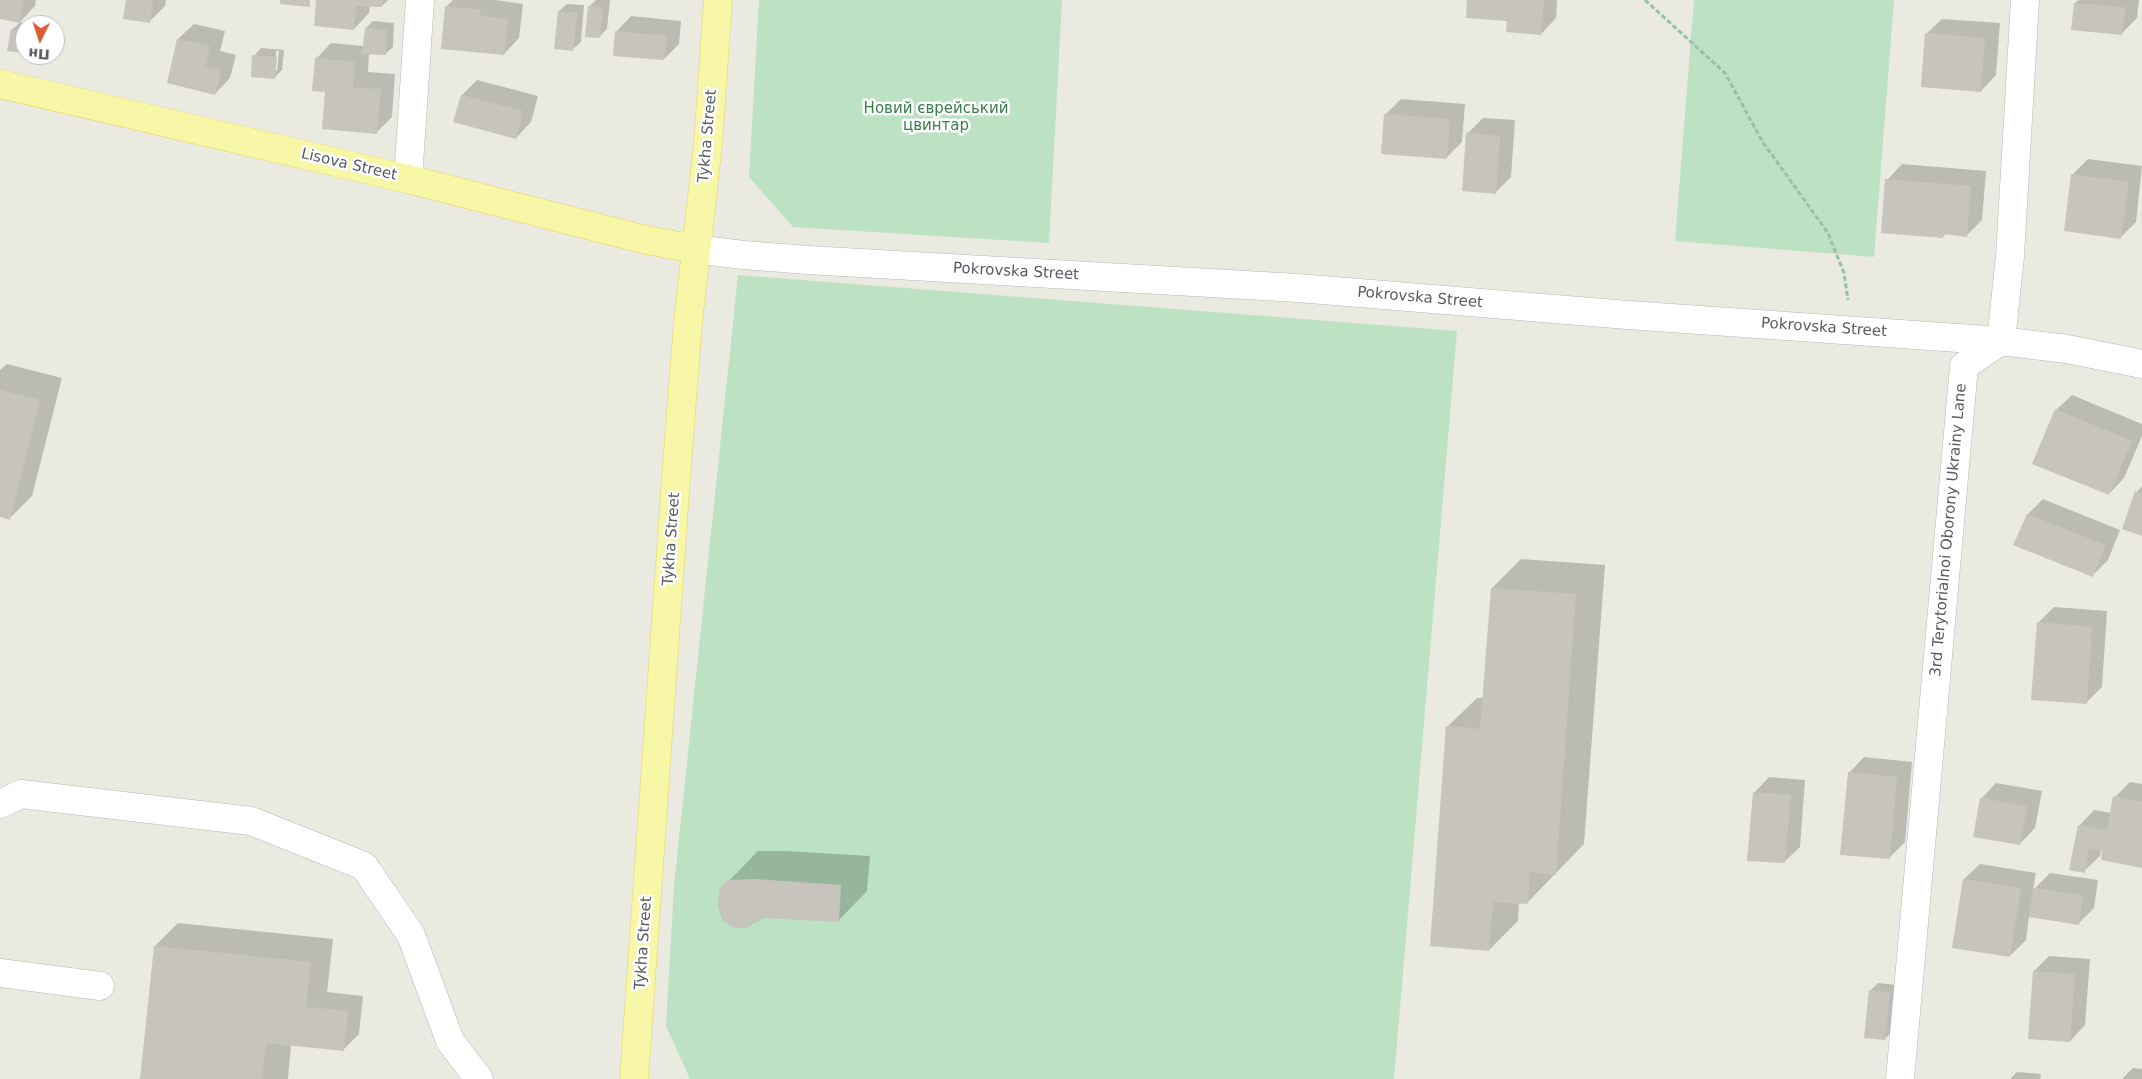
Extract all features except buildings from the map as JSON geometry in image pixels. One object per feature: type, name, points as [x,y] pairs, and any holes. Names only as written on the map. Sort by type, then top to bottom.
[{"type":"main road","name":"Tykha Street","points":[[634,1079],[688,322],[708,144],[718,0]]},
{"type":"main road","name":"Lisova Street","points":[[0,84],[408,179],[637,238],[696,249]]},
{"type":"street","points":[[408,179],[420,0]]},
{"type":"street","points":[[2001,341],[2010,256],[2025,0]]},
{"type":"street","name":"Pokrovska Street","points":[[696,249],[808,260],[1298,288],[1638,316],[2001,341],[2067,348],[2142,364]]},
{"type":"street","name":"3rd Terytorialnoi Oborony Ukrainy Lane","points":[[1900,1079],[1964,366],[2001,341]]},
{"type":"street","points":[[0,804],[21,794],[251,821],[364,866],[411,935],[450,1041],[479,1079]]},
{"type":"street","points":[[0,973],[100,986]]},
{"type":"path","points":[[1644,0],[1724,73],[1762,140],[1828,234],[1844,273],[1854,330]]},
{"type":"green space","name":"Новий єврейський цвинтар","points":[[759,0],[1062,0],[1049,243],[793,227],[749,177]]},
{"type":"green space","points":[[1694,0],[1894,0],[1874,257],[1675,241]]},
{"type":"green space","points":[[738,275],[1457,331],[1394,1079],[690,1079],[666,1026],[674,886]]}]
